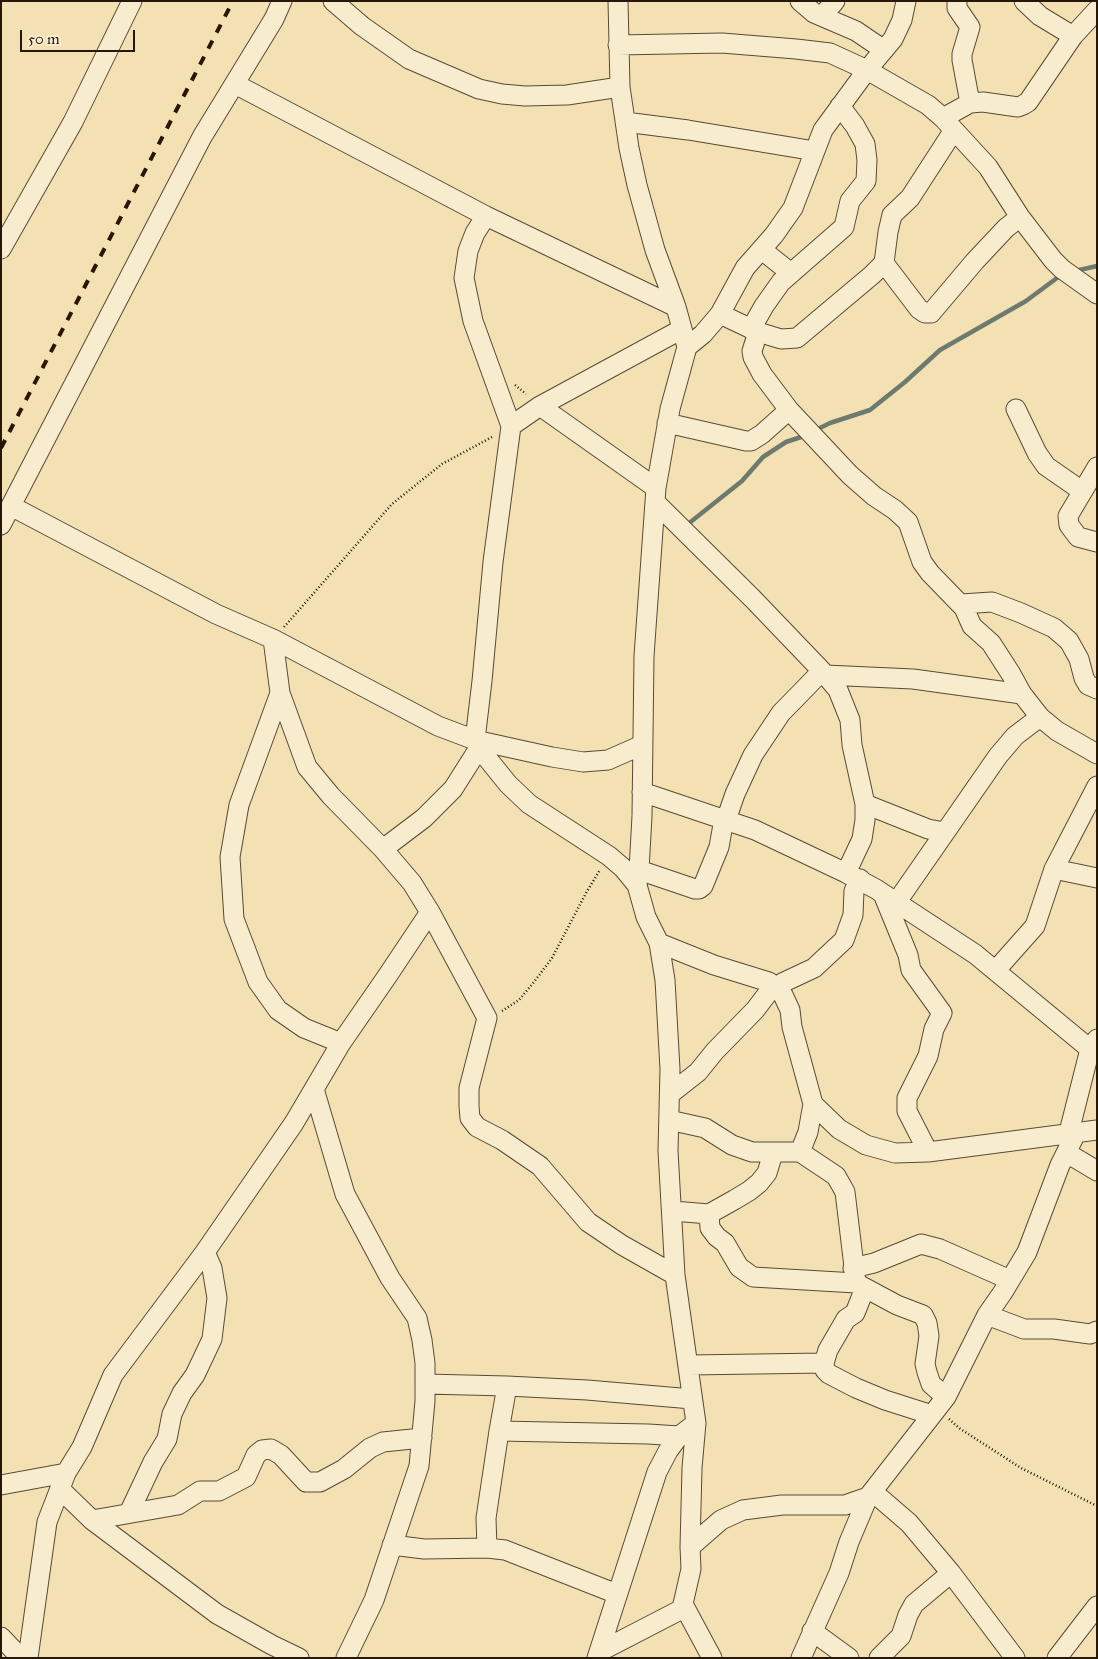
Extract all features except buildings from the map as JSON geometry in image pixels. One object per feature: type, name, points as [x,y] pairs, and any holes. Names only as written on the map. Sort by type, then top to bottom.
[{"type":"street","points":[[1,249],[73,122],[132,1]]},
{"type":"street","points":[[1,525],[202,137],[274,19],[282,1]]},
{"type":"street","points":[[618,1],[620,87],[636,184],[655,250],[676,307],[687,347],[667,423],[656,495],[644,656],[642,792],[638,878],[646,917],[659,943],[665,980],[670,1094],[668,1151],[676,1275],[683,1339],[689,1365],[696,1423],[692,1468],[691,1569],[684,1597],[684,1608],[712,1658]]},
{"type":"street","points":[[800,1],[810,10],[856,31],[884,50]]},
{"type":"street","points":[[822,16],[835,1]]},
{"type":"street","points":[[687,347],[703,334],[720,314],[745,268],[762,250],[793,208],[823,130],[898,29],[906,1]]},
{"type":"street","points":[[957,1],[957,8],[970,27],[962,60],[970,103]]},
{"type":"street","points":[[1024,1],[1040,16],[1073,36]]},
{"type":"street","points":[[337,2],[362,26],[409,59],[479,89],[525,96],[567,95],[620,87]]},
{"type":"street","points":[[720,314],[755,330],[781,339],[797,338],[884,263],[892,216],[915,191],[948,124],[970,103],[983,102],[1018,107],[1028,102],[1073,36],[1096,11]]},
{"type":"street","points":[[618,46],[722,43],[796,49],[830,53],[867,70],[928,105],[948,124],[988,167],[1020,217],[1053,260],[1062,269],[1097,294]]},
{"type":"street","points":[[235,84],[486,216],[676,307]]},
{"type":"street","points":[[840,106],[855,126],[865,144],[867,160],[866,181],[850,201],[844,227],[773,292],[755,330],[753,357],[762,374],[789,410],[850,475],[908,522],[922,562],[930,573],[961,604],[972,626],[990,643],[1022,694],[1040,718],[1057,731],[1097,754]]},
{"type":"street","points":[[625,122],[688,130],[815,151]]},
{"type":"street","points":[[383,849],[424,818],[453,789],[477,744],[493,562],[511,426],[472,321],[464,278],[468,251],[475,234],[486,216]]},
{"type":"street","points":[[884,263],[919,309],[925,313],[931,313],[1006,228],[1020,217]]},
{"type":"street","points":[[762,250],[791,274]]},
{"type":"street","points":[[511,426],[540,406],[682,329]]},
{"type":"street","points":[[540,406],[656,495],[838,690],[850,720],[852,745],[865,804],[865,820],[853,876],[852,915],[844,940],[814,968],[776,987],[715,1051],[698,1072],[670,1094]]},
{"type":"street","points":[[1016,409],[1037,453],[1046,466],[1082,491]]},
{"type":"street","points":[[667,423],[752,441],[789,410]]},
{"type":"street","points":[[1097,467],[1068,516],[1069,525],[1078,537],[1097,542]]},
{"type":"street","points":[[11,506],[216,614],[273,639],[438,726],[477,744],[583,762],[608,760],[642,745]]},
{"type":"street","points":[[961,604],[992,602],[1021,612],[1054,628],[1069,641],[1079,659],[1088,685],[1097,689]]},
{"type":"street","points":[[273,639],[280,693],[307,767],[331,796],[383,849],[412,883],[430,912],[487,1018],[469,1088],[468,1106],[470,1118],[477,1127],[502,1140],[540,1166],[588,1222],[622,1245],[676,1275]]},
{"type":"street","points":[[477,744],[508,784],[529,804],[638,878],[699,889],[703,886],[719,847],[725,819],[753,755],[781,712],[823,673],[912,679],[1022,694]]},
{"type":"street","points":[[280,693],[239,805],[230,857],[234,919],[258,982],[278,1010],[304,1028],[341,1043]]},
{"type":"street","points":[[890,898],[944,832],[998,756],[1016,736],[1040,718]]},
{"type":"street","points":[[996,970],[1035,926],[1054,869],[1097,786]]},
{"type":"street","points":[[642,792],[755,830],[853,876],[975,954],[1093,1044],[1067,1154],[1054,1180],[1027,1252],[987,1315],[939,1407],[871,1495],[849,1542],[839,1573],[801,1658]]},
{"type":"street","points":[[865,804],[928,829],[944,832]]},
{"type":"street","points":[[1054,869],[1097,878]]},
{"type":"street","points":[[890,898],[911,970],[942,1013],[934,1029],[928,1056],[906,1098],[907,1111],[928,1152]]},
{"type":"street","points":[[28,1658],[47,1522],[63,1481],[82,1447],[113,1375],[205,1252],[294,1123],[341,1043],[430,912]]},
{"type":"street","points":[[659,943],[714,966],[776,987],[783,994],[790,1010],[792,1027],[813,1104],[808,1132],[800,1152]]},
{"type":"street","points":[[314,1089],[345,1194],[390,1278],[417,1318],[425,1363],[419,1466],[374,1600],[346,1658]]},
{"type":"street","points":[[813,1104],[838,1129],[866,1145],[895,1153],[928,1152],[1097,1130]]},
{"type":"street","points":[[669,1120],[706,1128],[732,1145],[752,1152],[800,1152],[836,1176],[845,1192],[858,1279],[854,1312],[846,1319],[828,1350],[824,1364],[825,1370],[856,1388],[885,1400],[939,1407]]},
{"type":"street","points":[[673,1211],[709,1214],[749,1192],[767,1173],[773,1153]]},
{"type":"street","points":[[1067,1154],[1097,1171]]},
{"type":"street","points":[[709,1214],[710,1228],[717,1238],[725,1243],[738,1267],[753,1277],[858,1279],[897,1305],[923,1315],[929,1336],[925,1364],[939,1407]]},
{"type":"street","points":[[858,1279],[874,1263],[921,1244],[940,1249],[1010,1280]]},
{"type":"street","points":[[129,1513],[153,1462],[167,1439],[172,1414],[182,1393],[195,1375],[212,1339],[217,1298],[212,1268],[205,1252]]},
{"type":"street","points":[[987,1315],[1024,1329],[1090,1334],[1097,1331]]},
{"type":"street","points":[[689,1365],[824,1364]]},
{"type":"street","points":[[425,1384],[587,1390],[692,1399]]},
{"type":"street","points":[[487,1548],[486,1518],[507,1386]]},
{"type":"street","points":[[598,1655],[657,1472],[668,1451],[679,1436],[696,1423]]},
{"type":"street","points":[[499,1431],[679,1436]]},
{"type":"street","points":[[92,1520],[178,1505],[200,1491],[218,1491],[246,1478],[256,1455],[262,1450],[271,1449],[281,1455],[306,1482],[320,1482],[344,1469],[370,1448],[383,1442],[422,1438]]},
{"type":"street","points":[[1,1485],[63,1481]]},
{"type":"street","points":[[63,1481],[92,1520],[217,1614],[299,1658]]},
{"type":"street","points":[[690,1547],[721,1520],[743,1510],[782,1505],[845,1504],[871,1495]]},
{"type":"street","points":[[871,1495],[909,1523],[951,1573],[1016,1658]]},
{"type":"street","points":[[392,1546],[424,1550],[487,1548],[505,1550],[617,1594]]},
{"type":"street","points":[[879,1658],[901,1636],[914,1604],[951,1573]]},
{"type":"street","points":[[1058,1658],[1097,1606]]},
{"type":"street","points":[[598,1655],[684,1608]]},
{"type":"street","points":[[812,1631],[849,1658]]},
{"type":"street","points":[[1,1637],[21,1658]]},
{"type":"path","points":[[273,639],[392,504],[442,464],[511,426]]},
{"type":"path","points":[[487,1018],[519,1000],[552,958],[586,892],[608,856]]},
{"type":"path","points":[[939,1407],[958,1428],[1021,1468],[1097,1506]]},
{"type":"waterway","points":[[1075,271],[1097,266]]},
{"type":"waterway","points":[[814,431],[830,423],[870,410],[905,382],[940,350],[1026,301],[1061,275]]},
{"type":"waterway","points":[[688,524],[742,481],[763,457],[786,442],[807,435]]},
{"type":"railway","points":[[1,448],[233,1]]}]
